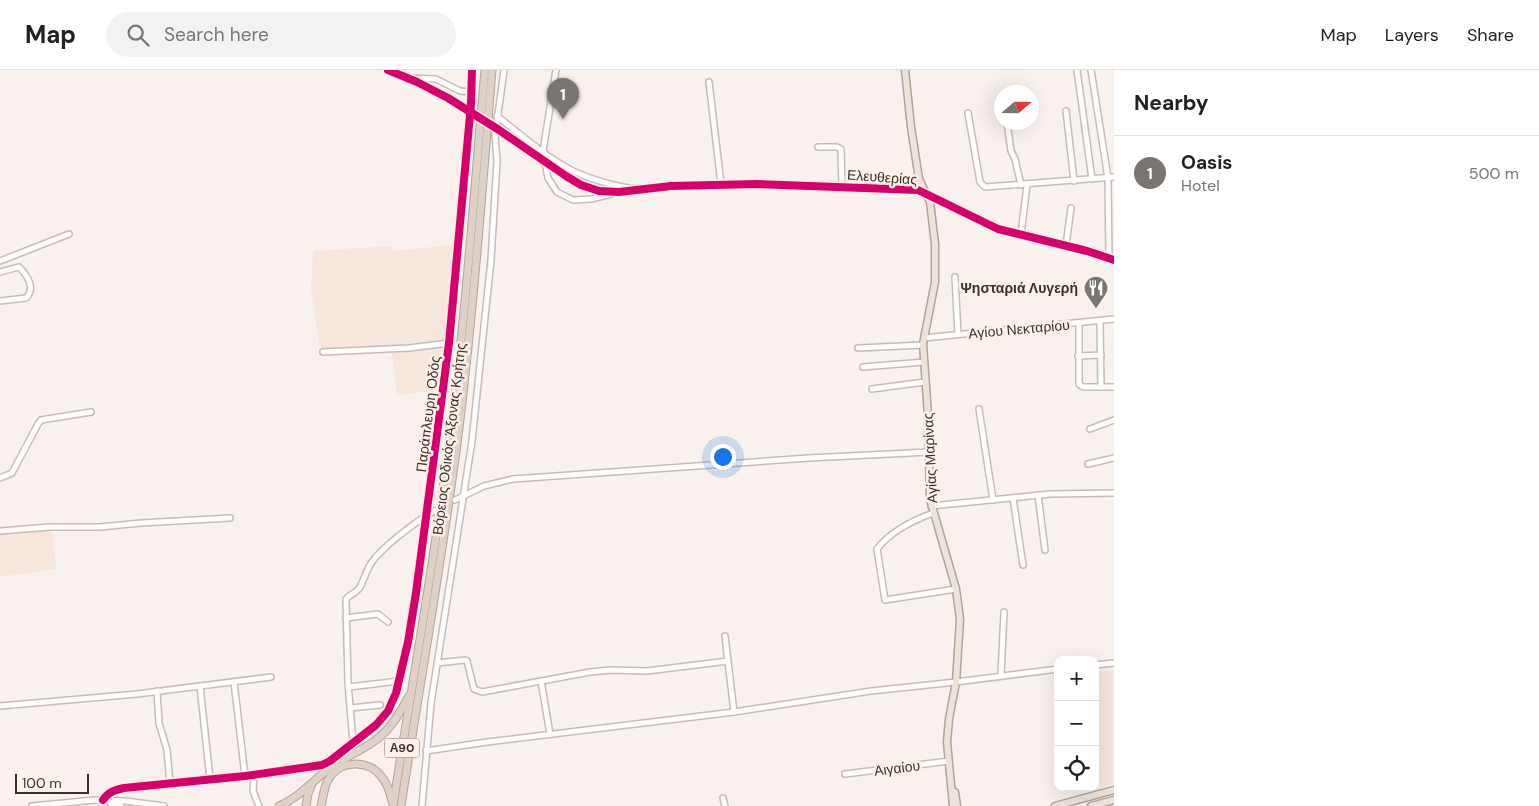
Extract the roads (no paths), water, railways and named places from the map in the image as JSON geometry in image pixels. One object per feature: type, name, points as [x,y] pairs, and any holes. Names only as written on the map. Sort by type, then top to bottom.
[{"type":"highway","name":"Βόρειος Οδικός Άξονας Κρήτης","points":[[395,805],[453,416],[484,70]]},
{"type":"highway","name":"Βόρειος Οδικός Άξονας Κρήτης","points":[[395,805],[441,555],[458,436],[469,342],[492,70]]},
{"type":"highway","points":[[279,806],[290,801],[334,765],[364,748],[382,734],[397,717],[412,692]]},
{"type":"highway","points":[[323,804],[328,780],[334,772],[357,763],[368,766],[381,775],[387,784],[395,805]]},
{"type":"highway","points":[[306,806],[308,794],[314,781]]},
{"type":"main road","name":"Αγίας Μαρίνας","points":[[905,70],[919,179],[928,195],[935,244],[936,273],[934,292],[923,341],[932,509],[956,589],[960,629],[956,682],[949,718],[947,742],[952,806]]},
{"type":"main road","name":"Αγίας Μαρίνας","points":[[950,779],[957,806]]},
{"type":"main road","points":[[1055,806],[1114,790]]},
{"type":"main road","points":[[1091,806],[1114,800]]},
{"type":"street","points":[[388,70],[426,86],[473,113],[566,176],[590,188],[619,192]]},
{"type":"street","name":"Παράπλευρη Οδός","points":[[103,800],[106,795],[119,789],[210,778],[254,775],[322,765],[368,732],[383,718],[392,704],[399,681],[416,593],[449,343],[471,104],[472,70]]},
{"type":"street","points":[[422,806],[431,703],[472,441],[490,260],[497,161],[495,136],[504,70]]},
{"type":"street","points":[[556,70],[543,151],[546,171],[551,185],[557,192],[568,198],[580,201],[619,192]]},
{"type":"street","points":[[1077,70],[1092,180]]},
{"type":"street","points":[[1091,70],[1111,178],[1112,259]]},
{"type":"street","points":[[408,78],[436,79],[460,91],[471,92]]},
{"type":"street","points":[[709,82],[721,184]]},
{"type":"street","points":[[1066,111],[1074,181]]},
{"type":"street","points":[[968,113],[981,184],[988,188],[1111,178]]},
{"type":"street","points":[[497,116],[543,151],[572,170],[593,179],[637,190]]},
{"type":"street","points":[[1008,130],[1012,151],[1024,185],[1021,234]]},
{"type":"street","points":[[818,147],[837,147],[841,149],[842,187]]},
{"type":"street","name":"Ελευθερίας","points":[[619,192],[671,186],[721,184],[918,190],[989,225],[1112,259]]},
{"type":"street","points":[[1066,245],[1071,208]]},
{"type":"street","points":[[0,260],[69,234]]},
{"type":"street","points":[[0,272],[20,267],[30,282],[31,291],[26,298],[0,301]]},
{"type":"street","points":[[955,277],[958,334]]},
{"type":"street","name":"Αγίου Νεκταρίου","points":[[858,348],[923,341],[958,334],[1114,319]]},
{"type":"street","points":[[1100,321],[1101,387]]},
{"type":"street","points":[[1079,323],[1079,384],[1083,387],[1114,387]]},
{"type":"street","points":[[324,352],[409,348],[449,343]]},
{"type":"street","points":[[1078,356],[1101,354]]},
{"type":"street","points":[[863,367],[924,362]]},
{"type":"street","points":[[872,389],[925,382]]},
{"type":"street","points":[[979,409],[993,500]]},
{"type":"street","points":[[0,478],[12,473],[41,420],[90,412]]},
{"type":"street","points":[[1090,429],[1114,420]]},
{"type":"street","points":[[455,500],[484,486],[513,479],[809,458],[929,452]]},
{"type":"street","points":[[1088,464],[1114,458]]},
{"type":"street","points":[[956,589],[885,600],[877,549],[894,534],[932,509],[1038,495],[1114,493]]},
{"type":"street","points":[[1038,495],[1045,550]]},
{"type":"street","points":[[1013,498],[1024,565]]},
{"type":"street","points":[[353,742],[346,618],[347,597],[358,589],[370,564],[408,529],[436,510]]},
{"type":"street","points":[[0,531],[50,527],[100,527],[230,518]]},
{"type":"street","points":[[1001,675],[1004,612]]},
{"type":"street","points":[[346,618],[378,614],[388,622]]},
{"type":"street","points":[[725,636],[734,712]]},
{"type":"street","points":[[438,663],[467,661],[472,686],[477,691],[489,692],[600,671],[647,671],[728,661]]},
{"type":"street","points":[[1099,665],[1114,663]]},
{"type":"street","points":[[426,751],[734,712],[871,691],[1054,669]]},
{"type":"street","points":[[0,706],[156,692],[271,677]]},
{"type":"street","points":[[349,687],[399,681]]},
{"type":"street","points":[[540,681],[550,734]]},
{"type":"street","points":[[234,682],[245,776]]},
{"type":"street","points":[[200,686],[210,778]]},
{"type":"street","points":[[156,692],[159,723],[166,750],[170,783]]},
{"type":"street","points":[[350,708],[380,705]]},
{"type":"street","name":"Αιγαίου","points":[[845,774],[949,761]]},
{"type":"street","points":[[254,775],[254,790],[259,806]]},
{"type":"street","points":[[722,798],[725,806]]},
{"type":"street","points":[[32,806],[76,800],[125,801],[164,806]]},
{"type":"street","points":[[103,800],[121,806]]},
{"type":"place","name":"Oasis","points":[[563,119]]},
{"type":"place","name":"Ψησταριά Λυγερή","points":[[1096,309]]}]
